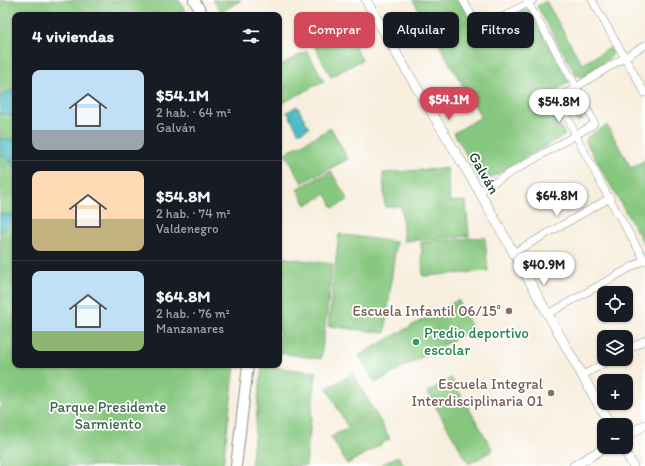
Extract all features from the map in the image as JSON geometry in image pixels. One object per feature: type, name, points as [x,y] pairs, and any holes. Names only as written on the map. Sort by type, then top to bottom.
[{"type":"main road","points":[[194,0],[202,12]]},
{"type":"main road","points":[[236,466],[248,368]]},
{"type":"street","name":"Galván","points":[[366,0],[398,58],[479,191],[606,418]]},
{"type":"street","points":[[464,0],[478,27],[481,29],[531,2],[594,120],[593,125],[576,136],[479,191]]},
{"type":"street","points":[[592,0],[645,93]]},
{"type":"street","points":[[548,314],[645,260],[576,136],[560,102],[560,97],[624,56],[645,45]]},
{"type":"street","points":[[513,253],[610,198]]},
{"type":"street","points":[[633,347],[645,340]]},
{"type":"street","points":[[583,375],[599,366]]},
{"type":"street","points":[[633,432],[645,425]]},
{"type":"street","points":[[574,466],[597,452]]},
{"type":"street","points":[[627,454],[634,466]]},
{"type":"green space","name":"Parque Presidente Sarmiento","points":[[0,0],[179,0],[186,12],[12,12],[12,368],[235,368],[223,466],[0,466]]},
{"type":"green space","points":[[213,0],[241,0],[221,12]]},
{"type":"green space","points":[[413,0],[460,0],[467,12],[467,48],[534,48],[534,19],[569,82],[544,98],[565,135],[487,180],[481,181],[454,133],[481,117],[441,48],[459,48],[459,12],[420,12]]},
{"type":"green space","points":[[546,1],[582,64],[610,48],[613,53],[611,57],[583,77],[576,75],[537,6]]},
{"type":"green space","points":[[528,8],[530,12],[519,12],[524,9]]},
{"type":"green space","points":[[316,48],[356,48],[362,60],[331,77]]},
{"type":"green space","points":[[307,51],[324,81],[282,103],[282,64]]},
{"type":"green space","points":[[571,101],[574,102],[583,120],[577,121],[568,105]]},
{"type":"green space","points":[[607,125],[631,168],[645,160],[645,246],[586,142],[587,137]]},
{"type":"green space","points":[[331,128],[348,159],[302,183],[285,153]]},
{"type":"green space","points":[[447,168],[450,202],[466,201],[469,236],[404,241],[401,206],[385,207],[383,173]]},
{"type":"green space","points":[[331,171],[348,200],[333,208],[326,194],[306,205],[297,189]]},
{"type":"green space","points":[[339,234],[396,242],[385,333],[328,326]]},
{"type":"green space","points":[[485,237],[488,271],[423,276],[421,242]]},
{"type":"green space","points":[[282,257],[333,264],[321,359],[282,353]]},
{"type":"green space","name":"Predio deportivo escolar","points":[[458,300],[473,329],[375,383],[359,355]]},
{"type":"green space","points":[[262,368],[280,368],[316,372],[306,466],[251,466]]},
{"type":"green space","points":[[353,374],[374,411],[347,426],[327,388]]},
{"type":"green space","points":[[451,378],[493,450],[469,464],[427,392]]},
{"type":"green space","points":[[375,412],[390,439],[347,464],[331,437]]},
{"type":"green space","points":[[398,456],[404,466],[379,466]]},
{"type":"water","points":[[12,90],[12,116],[8,114],[0,114],[0,96]]},
{"type":"water","points":[[297,106],[309,128],[299,133],[287,112]]},
{"type":"water","points":[[0,138],[5,140],[12,139],[12,164],[6,157],[0,156]]},
{"type":"water","points":[[0,214],[12,215],[12,221],[0,232]]},
{"type":"place","name":"Escuela Infantil 06/15°","points":[[509,311]]},
{"type":"place","name":"Predio deportivo escolar","points":[[416,342]]},
{"type":"place","name":"Escuela Integral Interdisciplinaria 01","points":[[551,393]]}]
